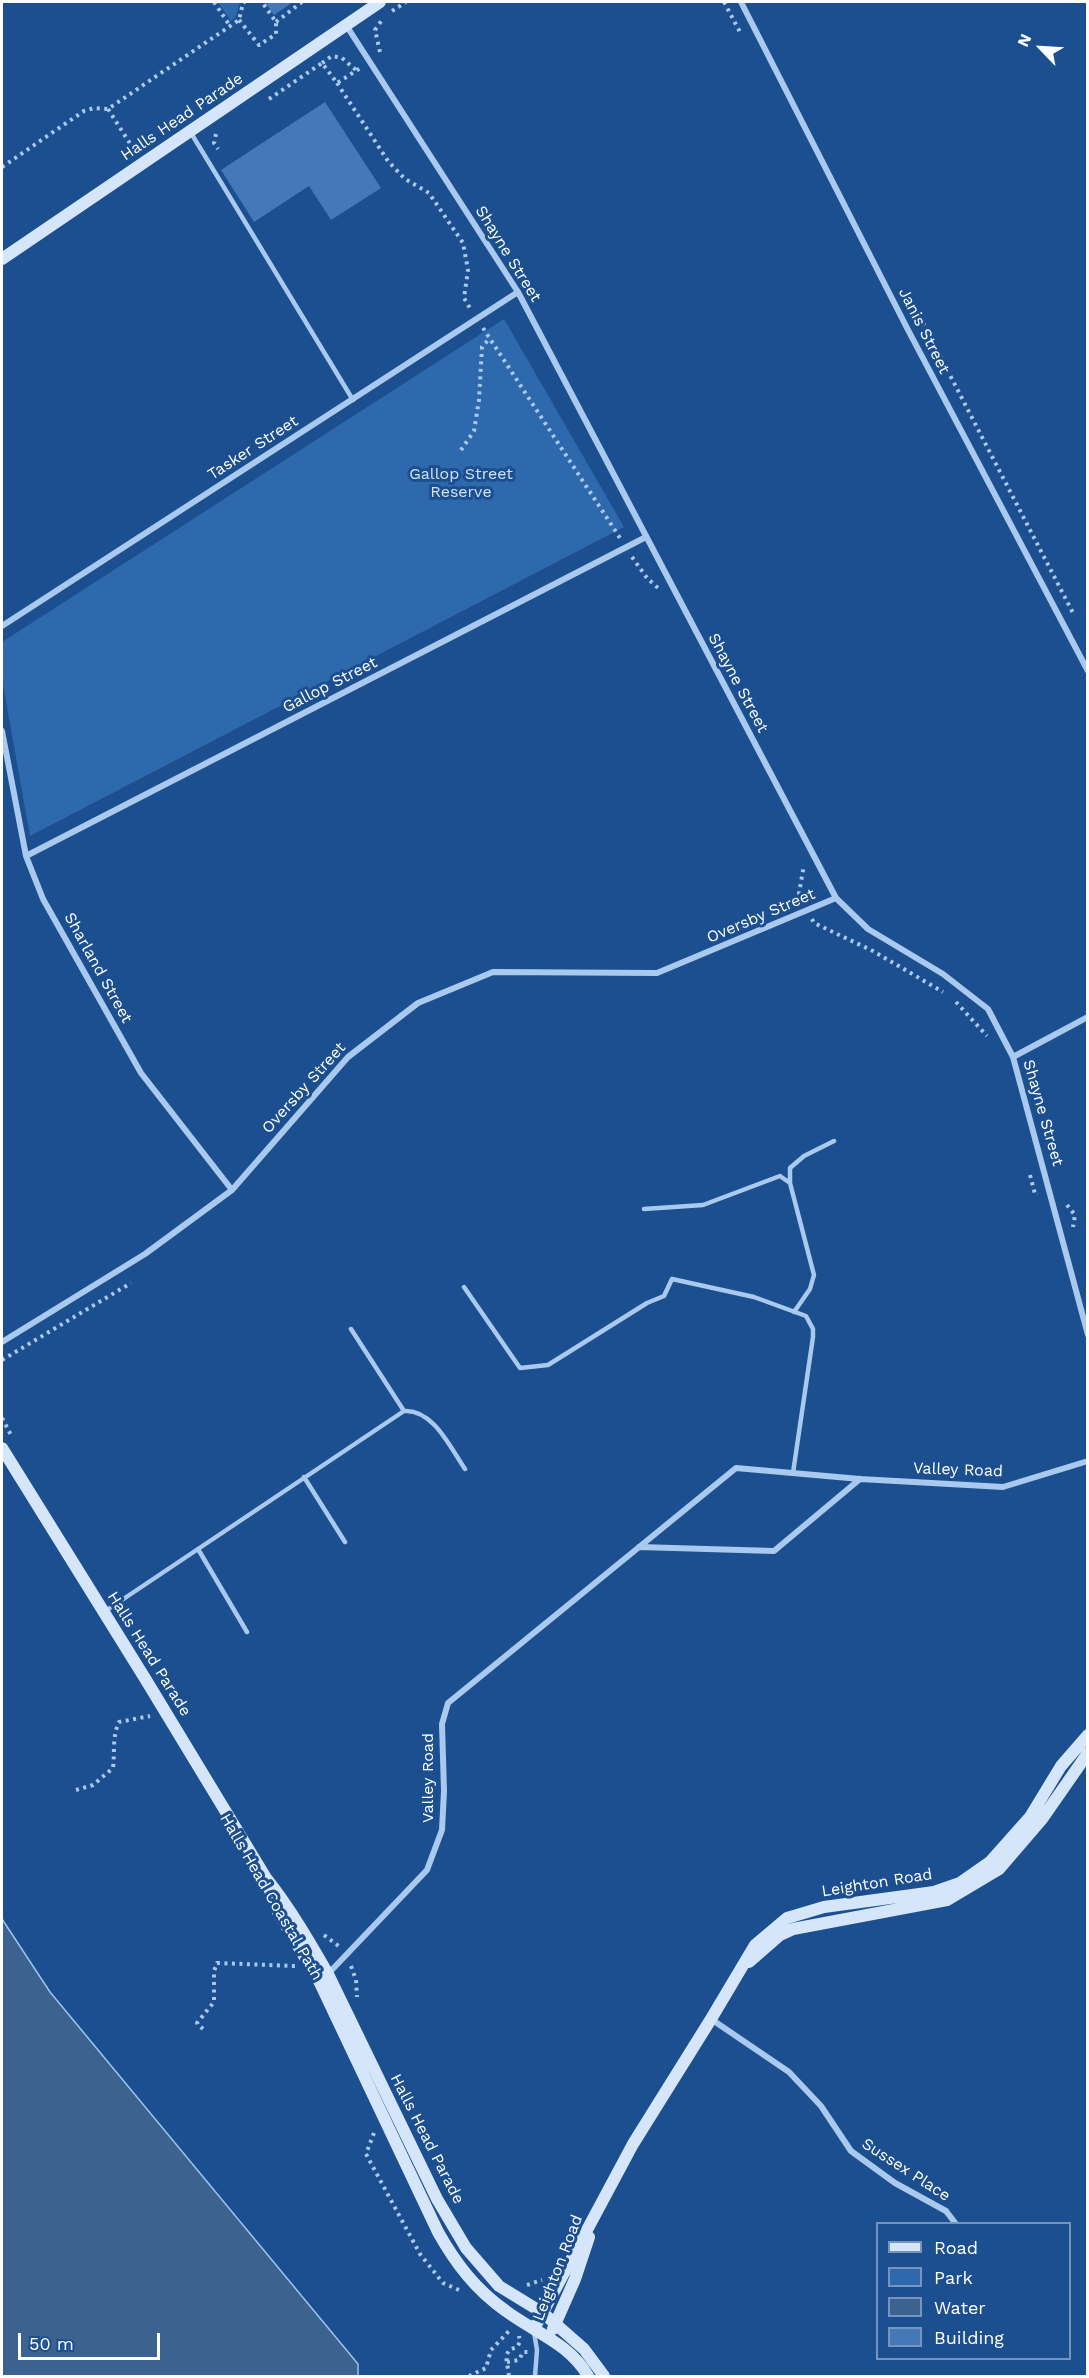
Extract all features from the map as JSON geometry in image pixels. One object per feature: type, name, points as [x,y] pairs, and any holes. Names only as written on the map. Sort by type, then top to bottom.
[{"type":"street","name":"Halls Head Parade","points":[[2,259],[380,2]]},
{"type":"street","name":"Janis Street","points":[[741,2],[912,338],[1088,671]]},
{"type":"street","name":"Shayne Street","points":[[346,26],[518,292],[836,898],[868,928],[943,974],[988,1010],[1013,1057],[1088,1335]]},
{"type":"street","name":"Tasker Street","points":[[2,626],[518,292]]},
{"type":"street","name":"Gallop Street","points":[[26,856],[646,537]]},
{"type":"street","name":"Sharland Street","points":[[2,731],[26,856],[43,899],[141,1073],[232,1190]]},
{"type":"street","name":"Oversby Street","points":[[2,1342],[145,1254],[232,1190],[348,1056],[418,1003],[493,972],[657,973],[836,898]]},
{"type":"street","points":[[1013,1057],[1088,1017]]},
{"type":"street","name":"Halls Head Parade","points":[[2,1448],[266,1878],[287,1904],[437,2199],[466,2248],[500,2286],[543,2313],[584,2349],[604,2376]]},
{"type":"street","name":"Valley Road","points":[[324,1978],[427,1870],[442,1830],[444,1791],[442,1724],[448,1702],[736,1468],[861,1479],[1003,1487],[1088,1461]]},
{"type":"street","points":[[639,1547],[774,1551],[861,1479]]},
{"type":"street","name":"Leighton Road","points":[[534,2329],[633,2144],[754,1945],[788,1918],[824,1908],[934,1892],[960,1883],[990,1862],[1030,1817],[1061,1766],[1088,1736]]},
{"type":"street","name":"Leighton Road","points":[[736,1974],[780,1935],[793,1929],[947,1900],[999,1869],[1042,1819],[1088,1753]]},
{"type":"street","name":"Halls Head Parade","points":[[324,1978],[438,2232],[454,2261],[476,2286],[506,2312],[548,2338],[580,2363],[588,2376]]},
{"type":"street","name":"Sussex Place","points":[[711,2019],[789,2072],[821,2106],[852,2151],[895,2183],[946,2211],[955,2222]]},
{"type":"street","name":"Leighton Road","points":[[548,2338],[557,2324],[598,2210]]},
{"type":"lane","points":[[189,131],[353,400]]},
{"type":"lane","points":[[794,1312],[810,1289],[814,1275],[790,1183],[790,1168],[804,1156],[834,1141]]},
{"type":"lane","points":[[644,1209],[703,1205],[780,1176],[790,1183]]},
{"type":"lane","points":[[464,1287],[520,1368],[548,1365],[647,1304],[664,1296],[672,1279],[754,1297],[806,1316],[813,1329],[813,1337],[793,1473]]},
{"type":"lane","points":[[351,1329],[404,1411]]},
{"type":"lane","points":[[104,1612],[404,1411],[415,1410],[430,1420],[465,1469]]},
{"type":"lane","points":[[304,1477],[345,1542]]},
{"type":"lane","points":[[198,1548],[247,1632]]},
{"type":"lane","points":[[534,2329],[537,2350],[535,2376]]},
{"type":"lane","points":[[537,2350],[548,2338]]},
{"type":"path","points":[[214,2],[230,26]]},
{"type":"path","points":[[2,167],[84,111],[94,108],[108,109],[239,20],[245,2]]},
{"type":"path","points":[[239,20],[260,45],[276,34],[276,22],[262,2]]},
{"type":"path","points":[[276,22],[302,2]]},
{"type":"path","points":[[337,83],[381,54],[375,30],[385,17],[406,2]]},
{"type":"path","points":[[261,104],[332,56],[342,58],[356,70]]},
{"type":"path","points":[[322,63],[388,161],[405,179],[429,193],[463,243],[468,270],[464,298],[490,338],[482,347],[479,400],[474,431],[461,450]]},
{"type":"path","points":[[108,109],[143,163]]},
{"type":"path","points":[[199,144],[225,128]]},
{"type":"path","points":[[216,134],[214,143],[218,149]]},
{"type":"path","points":[[2,1360],[131,1283]]},
{"type":"path","points":[[145,1706],[157,1726]]},
{"type":"path","points":[[76,1790],[93,1785],[113,1768],[115,1751],[113,1736],[119,1722],[151,1716]]},
{"type":"path","name":"Halls Head Coastal Path","points":[[203,2029],[197,2023],[214,2002],[214,1971],[217,1963],[298,1966],[293,1956]]},
{"type":"path","points":[[375,2125],[366,2154],[420,2254],[443,2283],[466,2292]]},
{"type":"path","points":[[502,2322],[512,2328],[520,2342],[517,2347],[509,2350],[506,2356],[509,2376]]},
{"type":"path","points":[[469,2376],[486,2368],[491,2350],[512,2328]]},
{"type":"path","points":[[507,2362],[519,2360],[523,2352]]},
{"type":"green space","points":[[218,2],[240,2],[236,16],[231,21]]},
{"type":"green space","name":"Gallop Street Reserve","points":[[504,319],[624,527],[30,836],[2,679],[2,642]]},
{"type":"water","points":[[2,1919],[50,1992],[358,2364],[358,2376],[2,2376]]},
{"type":"building","points":[[265,2],[293,2],[274,15]]},
{"type":"building","points":[[325,102],[381,188],[331,220],[309,186],[254,222],[221,170]]}]
